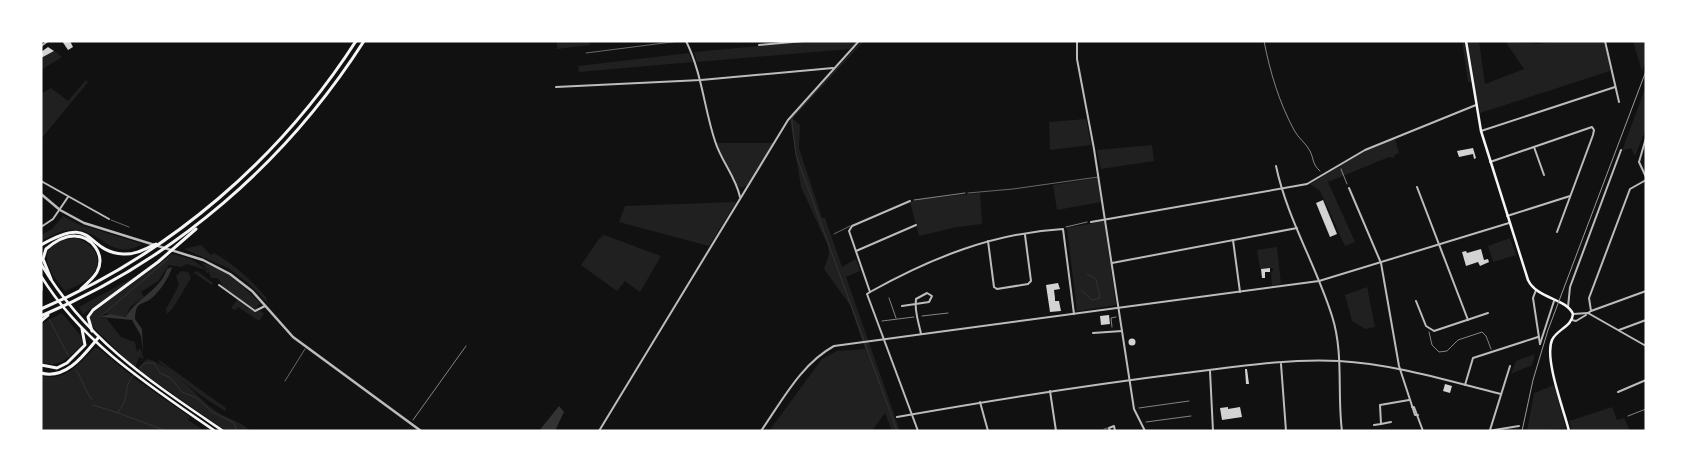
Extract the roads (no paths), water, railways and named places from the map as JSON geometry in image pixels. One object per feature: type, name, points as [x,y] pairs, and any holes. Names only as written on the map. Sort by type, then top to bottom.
[{"type":"highway","points":[[41,309],[77,292],[164,241],[219,199],[274,147],[318,95],[356,41]]},
{"type":"highway","points":[[92,331],[88,317],[93,310],[166,257],[206,218],[245,185],[286,144],[333,88],[364,41]]},
{"type":"highway","points":[[41,316],[96,291],[140,265],[206,218]]},
{"type":"highway","points":[[41,245],[60,235],[74,232],[84,233],[109,250],[121,254],[136,253],[164,241]]},
{"type":"highway","points":[[51,279],[42,259],[46,249],[67,237],[78,236],[87,239],[98,252],[99,267],[93,277],[77,292]]},
{"type":"highway","points":[[41,277],[41,290]]},
{"type":"highway","points":[[41,321],[53,311]]},
{"type":"highway","points":[[41,366],[57,368],[77,355],[85,345],[82,329]]},
{"type":"highway","points":[[41,373],[56,374],[63,372],[72,366],[98,338]]},
{"type":"main road","points":[[1466,41],[1481,131],[1506,216],[1528,280],[1536,290],[1568,307],[1573,314],[1572,320],[1555,335],[1550,354],[1569,431]]},
{"type":"main road","points":[[41,264],[92,331],[131,370]]},
{"type":"main road","points":[[41,277],[70,317],[95,342],[215,431]]},
{"type":"main road","points":[[138,375],[223,431]]},
{"type":"street","points":[[41,46],[48,41]]},
{"type":"street","points":[[686,41],[701,80],[715,142],[739,189],[740,197]]},
{"type":"street","points":[[759,46],[804,41]]},
{"type":"street","points":[[599,431],[789,119],[859,41]]},
{"type":"street","points":[[1078,41],[1076,60],[1105,219],[1134,409],[1145,431]]},
{"type":"street","points":[[1605,41],[1619,102]]},
{"type":"street","points":[[556,87],[701,80],[834,68]]},
{"type":"street","points":[[1481,131],[1615,87]]},
{"type":"street","points":[[1091,222],[1307,184],[1339,164],[1390,138],[1476,105]]},
{"type":"street","points":[[1490,162],[1592,127],[1594,130],[1593,136],[1557,232]]},
{"type":"street","points":[[1591,311],[1589,298],[1630,189],[1646,178],[1639,162],[1646,138]]},
{"type":"street","points":[[1534,147],[1544,174]]},
{"type":"street","points":[[1568,307],[1570,287],[1621,150]]},
{"type":"street","points":[[1276,166],[1281,189],[1333,319],[1338,361],[1342,431]]},
{"type":"street","points":[[41,181],[109,219]]},
{"type":"street","points":[[1417,187],[1468,320]]},
{"type":"street","points":[[1349,188],[1381,263],[1386,282],[1385,292],[1389,316],[1401,370],[1411,407],[1415,415],[1418,415],[1423,431]]},
{"type":"street","points":[[739,189],[745,190]]},
{"type":"street","points":[[41,194],[60,210],[84,223],[183,253],[203,260],[230,274],[252,291],[281,325],[306,348],[421,431]]},
{"type":"street","points":[[1506,216],[1566,195],[1570,196]]},
{"type":"street","points":[[41,227],[53,219],[68,197]]},
{"type":"street","points":[[910,201],[852,226],[849,231],[870,292],[868,294],[877,322],[918,431]]},
{"type":"street","points":[[761,431],[808,365],[818,355],[834,346],[1318,281],[1509,223]]},
{"type":"street","points":[[856,251],[916,225]]},
{"type":"street","points":[[1112,263],[1297,228]]},
{"type":"street","points":[[870,292],[936,258],[988,241],[1063,229],[1074,314]]},
{"type":"street","points":[[988,241],[995,288],[1028,284],[1031,281],[1024,234]]},
{"type":"street","points":[[1233,240],[1240,292]]},
{"type":"street","points":[[219,285],[255,311],[265,306]]},
{"type":"street","points":[[1536,290],[1533,297],[1540,344],[1554,300]]},
{"type":"street","points":[[1572,320],[1646,291]]},
{"type":"street","points":[[902,306],[915,304],[929,302],[932,296],[927,293],[916,300],[915,304],[921,334]]},
{"type":"street","points":[[1416,301],[1429,330],[1434,332],[1488,314]]},
{"type":"street","points":[[1573,314],[1587,314],[1646,346]]},
{"type":"street","points":[[1618,330],[1646,320]]},
{"type":"street","points":[[1093,333],[1122,331]]},
{"type":"street","points":[[1465,385],[1473,358],[1538,337]]},
{"type":"street","points":[[897,417],[980,402],[1130,380],[1210,370],[1338,361],[1401,370],[1502,394]]},
{"type":"street","points":[[1281,364],[1286,431]]},
{"type":"street","points":[[1510,366],[1489,430],[1518,426]]},
{"type":"street","points":[[1210,370],[1213,431]]},
{"type":"street","points":[[1618,392],[1646,380]]},
{"type":"street","points":[[1050,391],[1056,431]]},
{"type":"street","points":[[1381,424],[1380,405],[1409,400]]},
{"type":"street","points":[[980,402],[988,431]]},
{"type":"street","points":[[1374,425],[1391,422]]},
{"type":"street","points":[[1110,429],[1114,426],[1115,431]]},
{"type":"lane","points":[[586,53],[680,41]]},
{"type":"lane","points":[[968,193],[1013,189],[1098,177]]},
{"type":"lane","points":[[109,219],[129,227]]},
{"type":"lane","points":[[834,234],[852,226]]},
{"type":"lane","points":[[285,381],[306,348]]},
{"type":"lane","points":[[1104,429],[1110,429]]},
{"type":"waterway","points":[[863,41],[792,118],[792,123],[796,155],[897,431]]},
{"type":"waterway","points":[[100,317],[168,259]]},
{"type":"waterway","points":[[1081,290],[1092,300],[1100,298],[1096,279],[1087,274]]},
{"type":"waterway","points":[[49,319],[69,357]]},
{"type":"waterway","points":[[121,408],[125,400],[128,384],[137,371],[145,363],[154,363],[160,373],[171,378],[182,392],[197,398],[211,411],[234,423],[237,431]]},
{"type":"waterway","points":[[76,370],[92,400]]},
{"type":"waterway","points":[[93,405],[118,413],[120,409]]},
{"type":"waterway","points":[[118,413],[167,431]]},
{"type":"railway","points":[[1522,431],[1533,380],[1548,330],[1646,71]]}]
